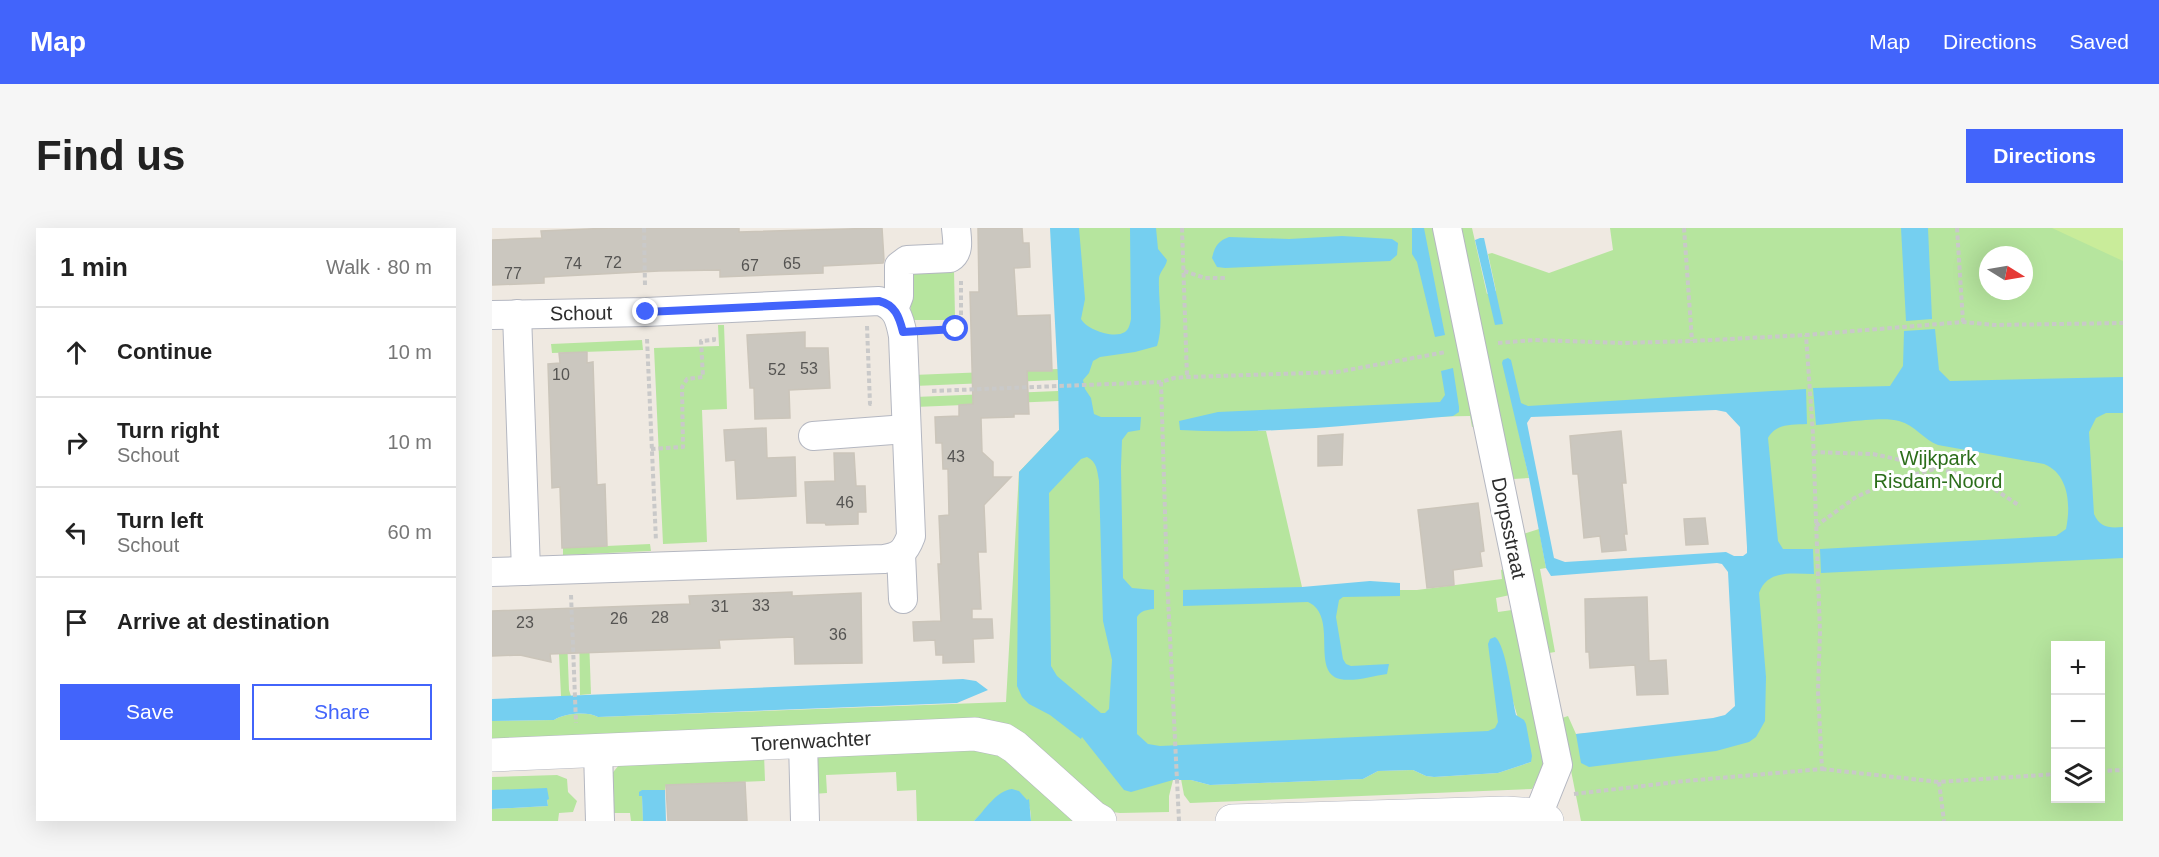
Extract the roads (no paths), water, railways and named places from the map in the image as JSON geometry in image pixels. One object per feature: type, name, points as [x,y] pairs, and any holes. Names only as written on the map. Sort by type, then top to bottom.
[{"type":"street","name":"Dorpsstraat","points":[[1447,228],[1558,765],[1544,811]]},
{"type":"street","points":[[492,572],[884,559],[901,554],[906,549],[911,536],[897,270],[907,260],[950,258],[955,242]]},
{"type":"street","name":"Schout","points":[[526,571],[505,314],[646,312],[879,301],[887,303],[898,320]]},
{"type":"street","points":[[813,436],[905,408]]},
{"type":"street","points":[[901,554],[903,599]]},
{"type":"street","name":"Torenwachter","points":[[492,755],[975,734],[1004,740],[1015,747],[1092,817],[1100,821]]},
{"type":"street","points":[[803,741],[806,821]]},
{"type":"street","points":[[598,751],[600,821]]},
{"type":"street","points":[[1242,821],[1544,811]]},
{"type":"water","points":[[1050,228],[1079,228],[1085,299],[1081,319],[1095,330],[1108,334],[1120,334],[1126,331],[1131,319],[1130,228],[1156,228],[1158,249],[1167,260],[1159,278],[1160,321],[1157,346],[1100,357],[1093,361],[1089,373],[1083,380],[1085,389],[1091,398],[1094,414],[1101,417],[1141,417],[1140,430],[1128,432],[1122,440],[1123,578],[1132,588],[1154,590],[1154,609],[1142,612],[1137,617],[1137,734],[1148,744],[1160,746],[1488,731],[1495,728],[1498,722],[1488,644],[1490,639],[1495,637],[1505,661],[1516,715],[1526,724],[1531,762],[1498,773],[1434,777],[1413,770],[1378,771],[1363,779],[1210,785],[1191,780],[1173,780],[1131,792],[1124,790],[1082,737],[1081,739],[1050,715],[1029,704],[1022,697],[1017,686],[1019,472],[1059,430]],"holes":[[[1087,457],[1093,461],[1099,481],[1103,621],[1112,660],[1109,709],[1105,713],[1101,713],[1057,676],[1051,666],[1049,493],[1081,459]]]},
{"type":"water","points":[[1412,228],[1424,228],[1445,335],[1435,337],[1417,262],[1412,254]]},
{"type":"water","points":[[1901,228],[1928,228],[1932,319],[1906,321]]},
{"type":"water","points":[[1342,236],[1392,239],[1398,243],[1397,255],[1390,261],[1225,268],[1217,267],[1212,258],[1218,244],[1229,237],[1289,239]]},
{"type":"water","points":[[1484,238],[1503,324],[1495,325],[1475,240]]},
{"type":"water","points":[[1935,329],[1939,370],[1950,381],[2123,377],[2123,413],[2106,413],[2096,418],[2089,432],[2094,514],[2102,525],[2123,527],[2123,558],[1821,573],[1820,549],[2056,536],[2066,529],[2068,501],[2066,491],[2059,475],[2044,464],[1938,445],[1899,421],[1870,420],[1816,425],[1813,388],[1890,386],[1903,366],[1904,331]]},
{"type":"water","points":[[1508,358],[1511,360],[1521,403],[1528,406],[1806,389],[1807,424],[1780,427],[1768,438],[1778,541],[1783,549],[1813,549],[1814,574],[1775,576],[1763,585],[1759,593],[1766,677],[1765,721],[1756,737],[1749,742],[1716,751],[1589,767],[1581,763],[1576,734],[1713,718],[1725,715],[1735,706],[1728,572],[1722,564],[1717,563],[1551,576],[1546,568],[1503,360]],"holes":[[[1716,410],[1726,412],[1740,427],[1747,553],[1743,556],[1734,556],[1726,552],[1565,562],[1554,558],[1527,423],[1531,417]]]},
{"type":"water","points":[[1453,368],[1459,412],[1453,416],[1283,430],[1180,430],[1179,421],[1218,412],[1440,402],[1445,395],[1441,371]]},
{"type":"water","points":[[1370,581],[1400,583],[1400,596],[1343,597],[1339,600],[1336,617],[1343,659],[1346,664],[1351,666],[1389,664],[1387,674],[1357,679],[1345,680],[1331,674],[1325,655],[1322,619],[1317,609],[1308,602],[1183,606],[1183,590],[1302,587]]},
{"type":"water","points":[[963,679],[976,681],[988,690],[957,703],[598,717],[576,714],[554,720],[492,721],[492,699]]},
{"type":"water","points":[[547,788],[548,806],[492,809],[492,790]]},
{"type":"water","points":[[1012,789],[1019,791],[1027,800],[1029,799],[1031,821],[974,821],[996,797]]},
{"type":"water","points":[[642,790],[665,790],[666,821],[643,821],[642,796],[639,796]]},
{"type":"park label","name":"Wijkpark Risdam-Noord","points":[[1938,470]]}]
